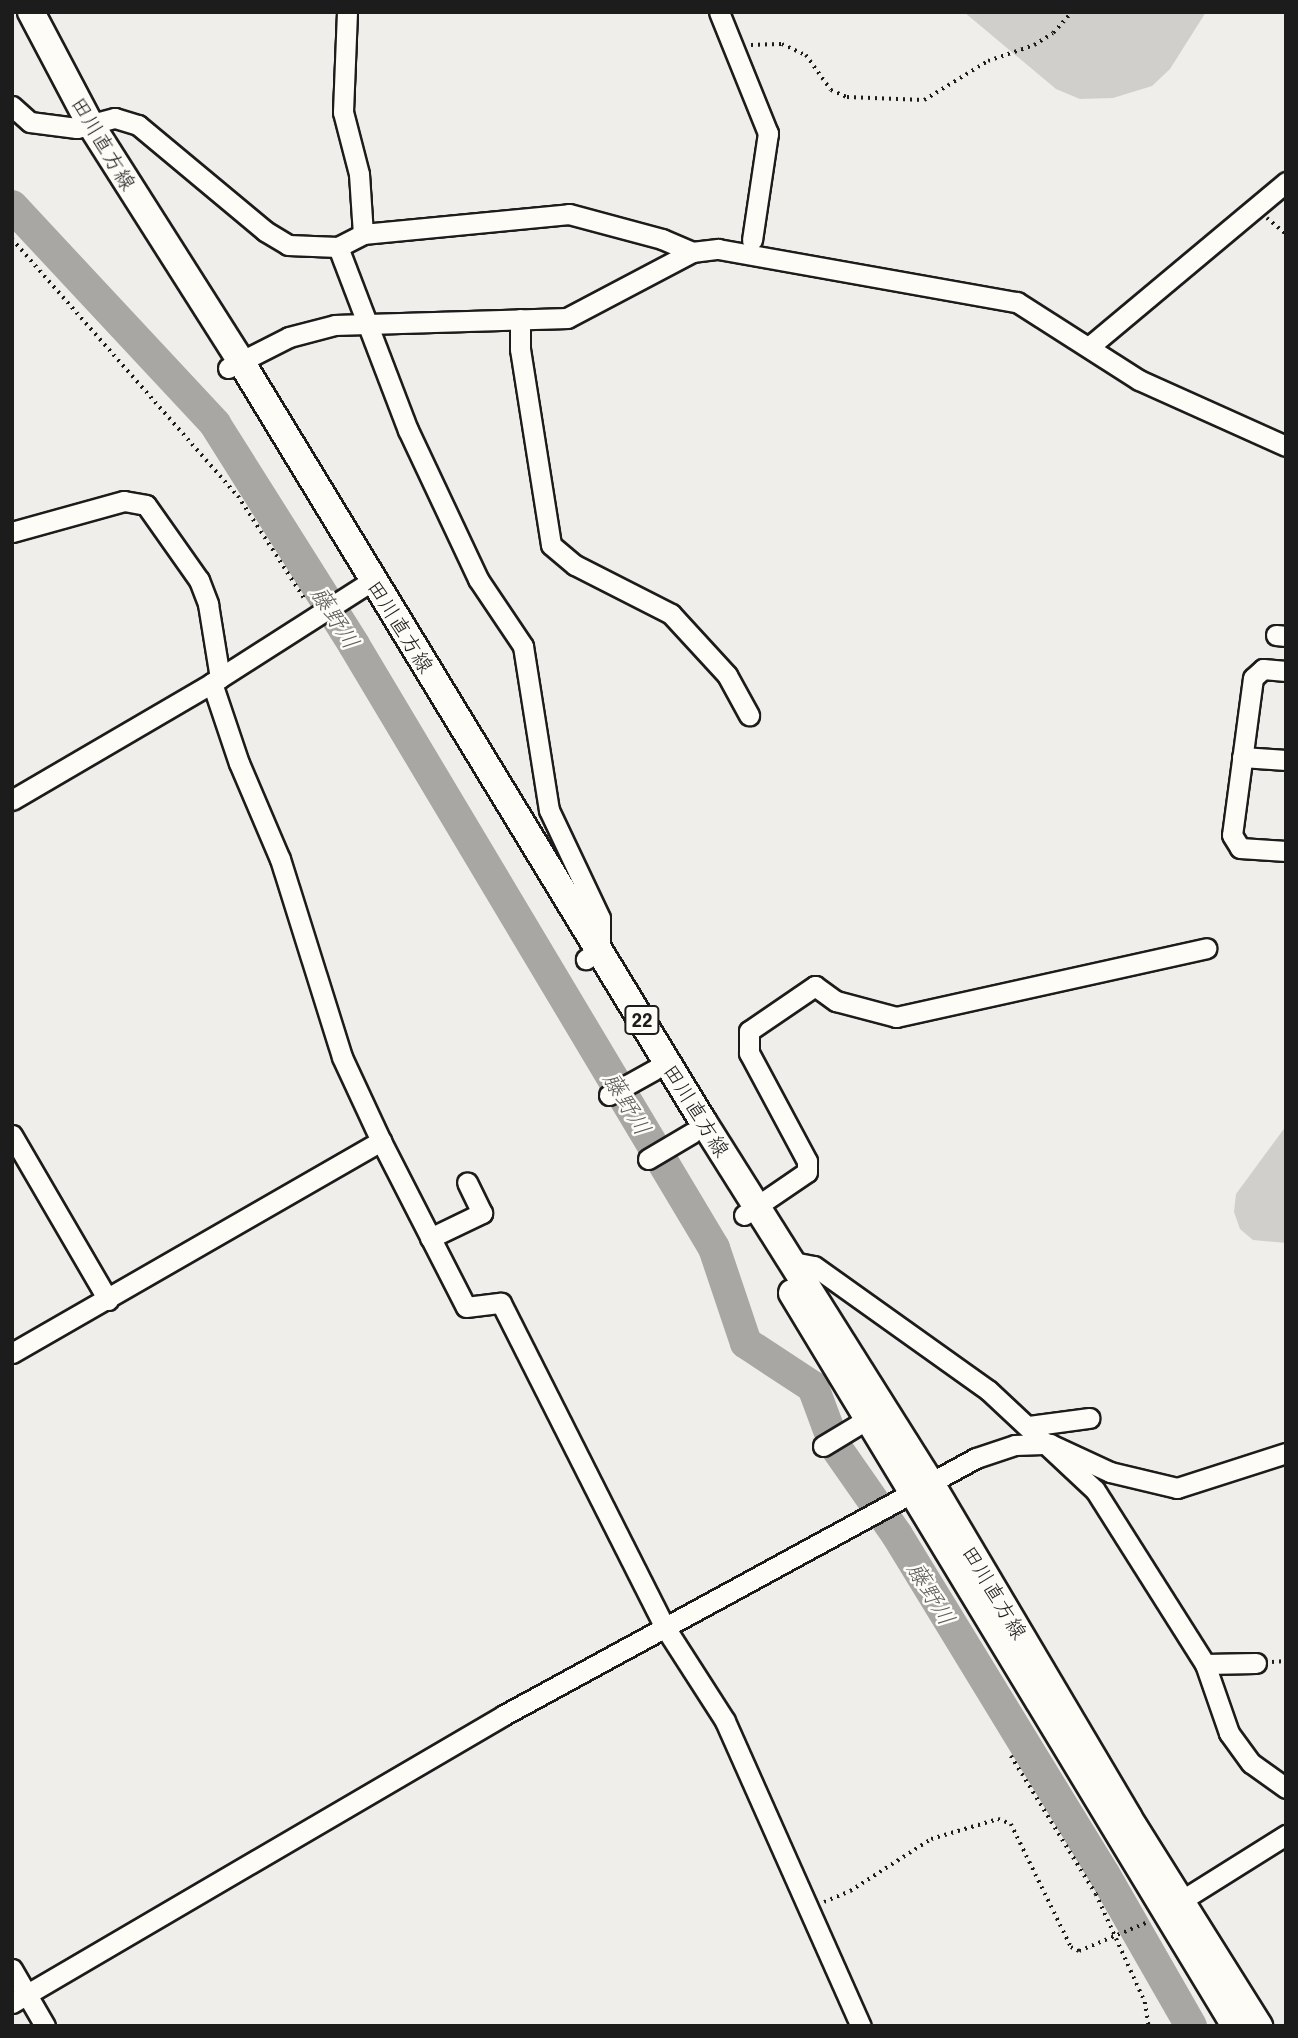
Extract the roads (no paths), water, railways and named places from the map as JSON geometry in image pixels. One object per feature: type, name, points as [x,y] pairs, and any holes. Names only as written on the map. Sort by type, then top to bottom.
[{"type":"main road","name":"田川直方線","points":[[15,12],[234,364],[365,585],[750,1210],[866,1421],[914,1490]]},
{"type":"main road","name":"田川直方線","points":[[31,12],[83,125]]},
{"type":"main road","name":"田川直方線","points":[[593,954],[653,1071],[691,1133],[793,1262],[914,1490],[1235,2026]]},
{"type":"main road","name":"田川直方線","points":[[1167,1910],[1259,2026]]},
{"type":"street","points":[[347,12],[343,112],[359,174],[363,234]]},
{"type":"street","points":[[719,12],[736,47],[768,133],[752,240]]},
{"type":"street","points":[[12,106],[30,122],[83,125],[115,118],[138,125],[265,231],[288,244],[338,247],[363,234],[569,214],[662,239],[692,252],[752,253],[1017,302],[1090,346],[1139,380],[1286,446]]},
{"type":"street","points":[[1090,346],[1286,182]]},
{"type":"street","points":[[338,247],[408,430],[478,579],[523,646],[549,810],[600,918],[593,954]]},
{"type":"street","points":[[234,364],[289,337],[335,325],[567,318],[692,252]]},
{"type":"street","points":[[520,319],[520,349],[551,545],[575,565],[671,614],[727,675],[750,715]]},
{"type":"street","points":[[12,532],[124,500],[146,505],[199,580],[208,604],[216,681],[239,763],[280,859],[342,1057],[381,1142],[466,1307],[501,1303],[666,1629],[725,1721],[861,2026]]},
{"type":"street","points":[[12,800],[216,681],[365,585]]},
{"type":"street","points":[[1286,671],[1264,669],[1253,678],[1232,835],[1240,848],[1286,850]]},
{"type":"street","points":[[1242,757],[1286,760]]},
{"type":"street","points":[[750,1210],[807,1171],[807,1161],[750,1053],[750,1031],[815,986],[836,1002],[896,1017],[1206,948]]},
{"type":"street","points":[[610,1095],[653,1071]]},
{"type":"street","points":[[648,1158],[691,1133]]},
{"type":"street","points":[[12,1135],[107,1300]]},
{"type":"street","points":[[12,1353],[381,1142]]},
{"type":"street","points":[[430,1238],[482,1213],[467,1182]]},
{"type":"street","points":[[793,1262],[814,1266],[988,1390],[1050,1444],[1095,1490],[1205,1664],[1230,1733],[1251,1763],[1286,1788]]},
{"type":"street","points":[[1029,1426],[1089,1418]]},
{"type":"street","points":[[823,1446],[866,1421]]},
{"type":"street","points":[[20,1999],[504,1714],[666,1629],[914,1490],[1015,1445],[1050,1444],[1110,1472],[1177,1488],[1286,1453]]},
{"type":"street","points":[[1205,1664],[1256,1663]]},
{"type":"street","points":[[1167,1910],[1286,1835]]},
{"type":"street","points":[[12,1969],[20,1999],[45,2026]]},
{"type":"waterway","name":"藤野川","points":[[12,206],[215,424],[354,645],[714,1248],[746,1343],[813,1387],[835,1446],[897,1535],[1104,1874],[1191,2026]]}]
